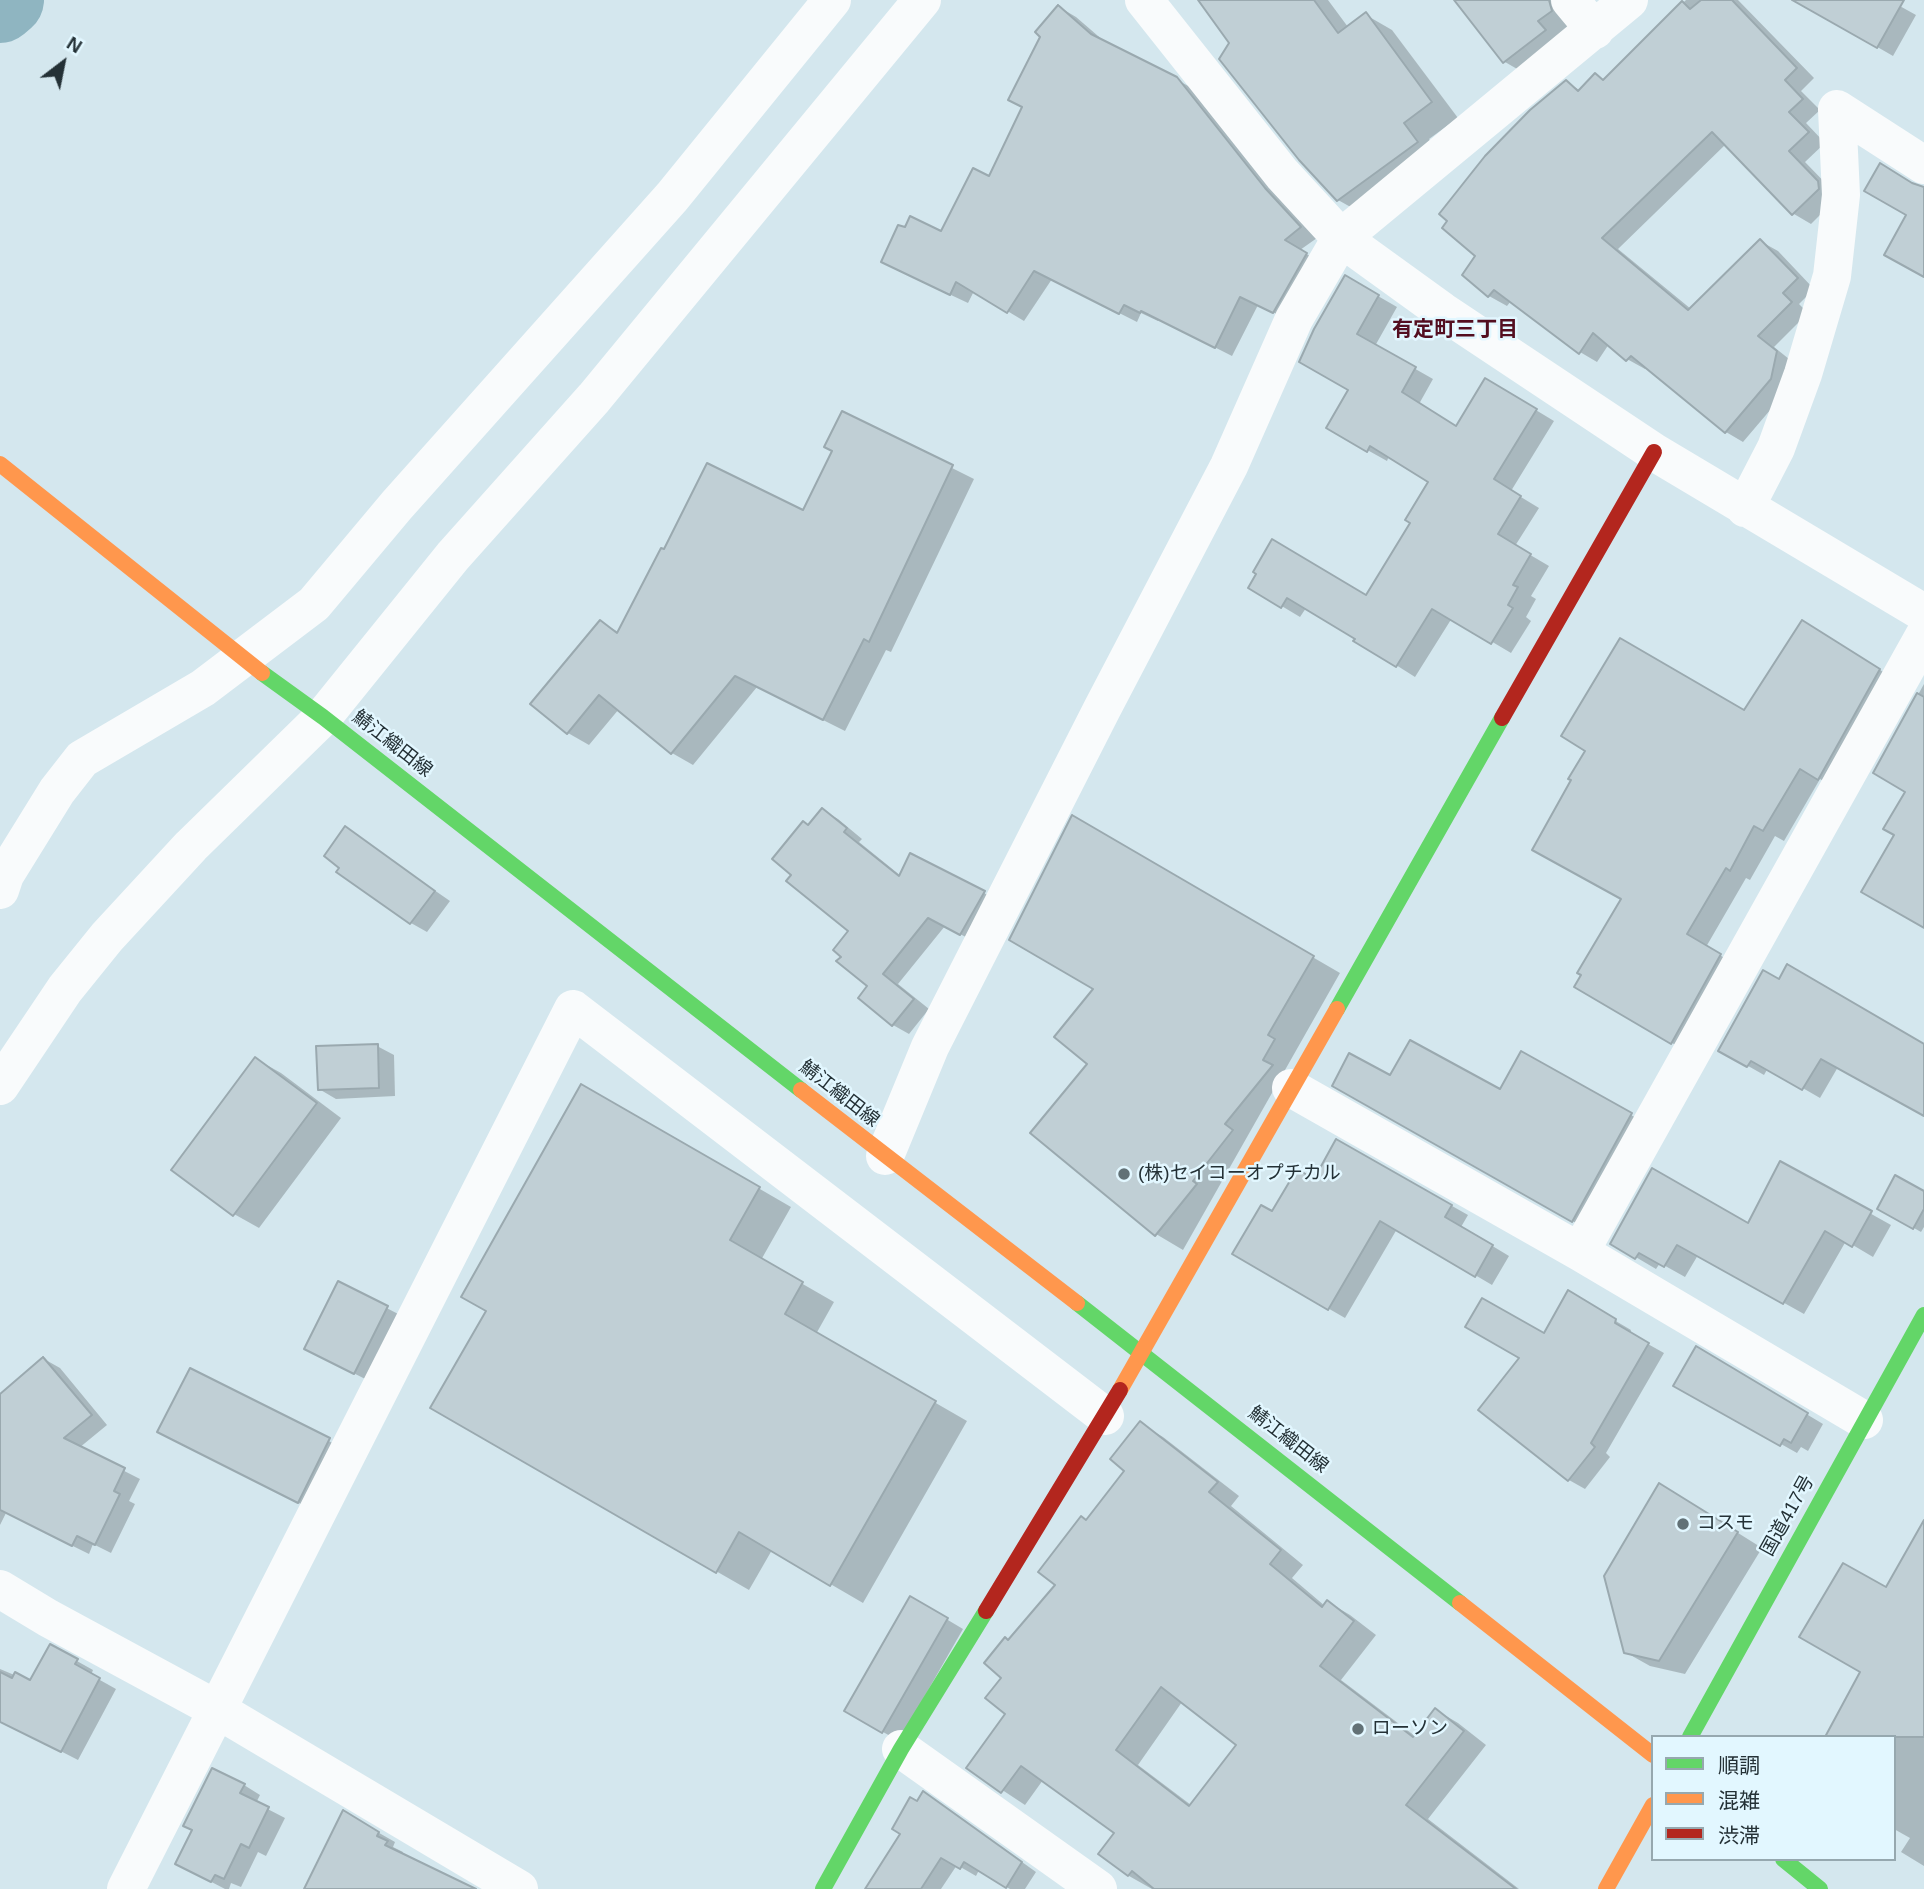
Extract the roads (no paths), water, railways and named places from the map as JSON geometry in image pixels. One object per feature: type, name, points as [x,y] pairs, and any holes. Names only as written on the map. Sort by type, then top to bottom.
[{"type":"main road","points":[[823,1889],[901,1749],[1105,1416],[1654,452]]},
{"type":"main road","name":"鯖江織田線","points":[[0,464],[281,689],[323,718],[1141,1352],[1651,1753]]},
{"type":"main road","name":"国道417号","points":[[1691,1735],[1924,1315]]},
{"type":"main road","points":[[1606,1889],[1651,1809]]},
{"type":"main road","points":[[1785,1861],[1820,1889]]},
{"type":"street","points":[[0,890],[5,875],[57,791],[82,759],[203,688],[314,604],[397,505],[672,197],[832,0]]},
{"type":"street","points":[[0,1086],[65,989],[107,937],[191,846],[323,718],[453,556],[594,398],[922,0]]},
{"type":"street","points":[[1144,0],[1282,174],[1341,238],[1442,311],[1654,452],[1924,613]]},
{"type":"street","points":[[1570,0],[1595,30]]},
{"type":"street","points":[[885,1156],[930,1047],[1229,466],[1294,319],[1341,238],[1629,0]]},
{"type":"street","points":[[1745,508],[1776,448],[1803,374],[1832,276],[1841,195],[1837,109],[1924,165]]},
{"type":"street","points":[[1580,1252],[1924,636]]},
{"type":"street","points":[[126,1889],[215,1709],[573,1009],[1105,1416]]},
{"type":"street","points":[[1291,1088],[1580,1252],[1864,1420]]},
{"type":"street","points":[[0,1589],[215,1709],[509,1886]]},
{"type":"street","points":[[901,1749],[1098,1889]]},
{"type":"waterway","points":[[0,6],[7,0]]},
{"type":"place","name":"(株)セイコーオプチカル","points":[[1124,1174]]},
{"type":"place","name":"コスモ","points":[[1683,1524]]},
{"type":"place","name":"ローソン","points":[[1358,1729]]},
{"type":"district","name":"有定町三丁目","points":[[1455,330]]}]
